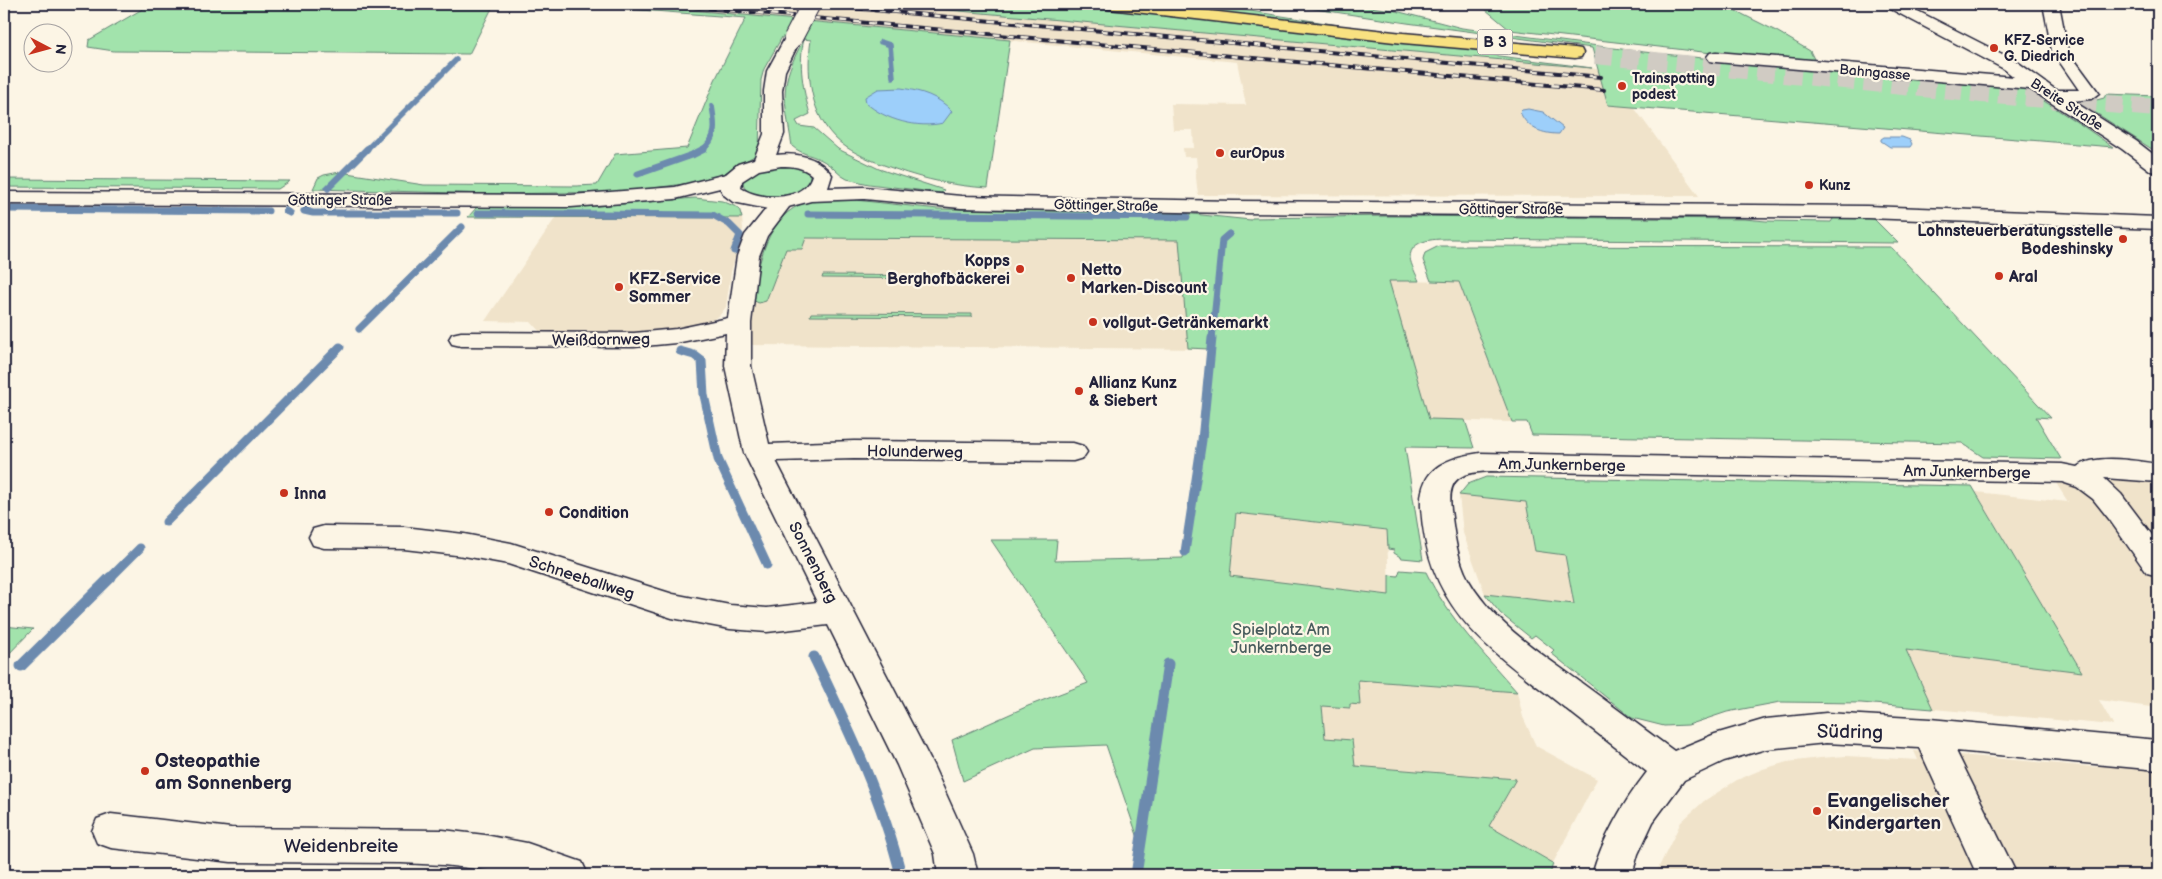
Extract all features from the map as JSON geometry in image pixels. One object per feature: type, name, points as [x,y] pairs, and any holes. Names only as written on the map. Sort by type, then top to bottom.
[{"type":"highway","points":[[1109,4],[1412,39],[1575,53]]},
{"type":"highway","name":"B 3","points":[[1254,5],[1422,32],[1594,55]]},
{"type":"street","points":[[763,162],[774,134],[773,91],[776,71],[811,4]]},
{"type":"street","name":"Breite Straße","points":[[1893,4],[2010,65],[2034,84],[2129,145],[2158,167]]},
{"type":"street","points":[[2051,4],[2060,50],[2090,93],[2086,95],[2052,96]]},
{"type":"street","name":"Bahngasse","points":[[1716,57],[2034,84]]},
{"type":"street","points":[[774,134],[789,160]]},
{"type":"street","name":"Göttinger Straße","points":[[4,198],[571,201],[675,193],[740,192],[781,203],[806,195],[817,188],[822,179],[820,171],[812,165],[789,160],[763,162],[747,168],[740,192]]},
{"type":"street","name":"Göttinger Straße","points":[[822,179],[864,193]]},
{"type":"street","name":"Sonnenberg","points":[[740,192],[756,235]]},
{"type":"street","name":"Göttinger Straße","points":[[806,195],[864,193],[916,199],[971,202],[1234,207],[1867,212],[2158,222]]},
{"type":"street","name":"Sonnenberg","points":[[781,203],[756,235],[748,256],[739,323],[738,366],[744,403],[758,453],[915,765],[954,854],[958,875]]},
{"type":"street","name":"Weißdornweg","points":[[461,339],[634,340],[676,336],[739,323]]},
{"type":"street","name":"Holunderweg","points":[[758,453],[854,450],[1073,452]]},
{"type":"street","name":"Am Junkernberge","points":[[1671,769],[1502,641],[1466,601],[1453,581],[1446,560],[1436,512],[1435,497],[1437,486],[1442,476],[1459,465],[1490,462],[2062,473],[2082,478]]},
{"type":"street","points":[[2158,473],[2101,468],[2092,470],[2082,478],[2096,486],[2108,498],[2158,565]]},
{"type":"street","name":"Schneeballweg","points":[[324,537],[404,538],[464,545],[511,554],[672,606],[730,616],[767,620],[839,611]]},
{"type":"street","name":"Südring","points":[[1612,875],[1619,853],[1640,810],[1671,769],[1715,749],[1766,734],[1826,728],[1930,734],[2158,755]]},
{"type":"street","points":[[1930,734],[1997,875]]},
{"type":"street","name":"Weidenbreite","points":[[111,831],[231,844],[456,847],[539,863],[568,875]]},
{"type":"shaded area","points":[[625,4],[882,4],[1592,68],[1599,70],[1608,105],[1633,106],[1699,196],[1198,195],[1195,169],[1197,167],[1196,157],[1184,157],[1183,148],[1194,148],[1193,130],[1173,130],[1171,104],[1246,105],[1237,62]]},
{"type":"shaded area","name":"KFZ-Service Sommer","points":[[556,217],[742,218],[743,229],[731,272],[726,307],[719,316],[699,327],[642,333],[541,333],[531,322],[485,321]]},
{"type":"shaded area","points":[[770,238],[1220,239],[1208,349],[752,345],[749,333],[752,300],[760,254]]},
{"type":"shaded area","points":[[1388,281],[1459,282],[1512,422],[1429,420]]},
{"type":"shaded area","points":[[2127,474],[2158,477],[2158,708],[2099,700],[2113,725],[1933,709],[1906,650],[2082,672],[1976,492],[2068,502],[2056,483],[2109,486],[2106,478],[2113,475]]},
{"type":"shaded area","points":[[1459,495],[1526,502],[1535,551],[1565,554],[1574,604],[1485,594],[1463,533]]},
{"type":"shaded area","points":[[1236,513],[1387,530],[1389,595],[1230,577]]},
{"type":"shaded area","points":[[1358,680],[1517,692],[1523,717],[1536,746],[1597,779],[1553,863],[1489,826],[1515,779],[1354,766],[1325,739],[1322,706],[1350,708]]},
{"type":"shaded area","points":[[1914,751],[2095,767],[2158,752],[2158,875],[1655,875],[1681,822],[1704,801],[1737,780],[1763,769],[1787,762],[1820,758],[1846,756],[1918,760]]},
{"type":"green space","points":[[151,4],[494,4],[469,54],[114,51],[88,47],[89,40]]},
{"type":"green space","points":[[561,4],[625,4],[1010,40],[988,188],[952,184],[918,176],[876,162],[846,147],[834,137],[818,113],[810,84],[809,55],[811,40],[782,37],[764,69],[761,80],[759,150],[756,155],[716,178],[623,192],[494,194],[313,189],[318,178],[340,172],[424,185],[597,185],[615,154],[687,148],[715,80],[746,18]]},
{"type":"green space","points":[[882,4],[1081,4],[1463,48],[1483,52],[1484,54],[1592,68]]},
{"type":"green space","points":[[1139,4],[1206,4],[1351,27],[1347,27]]},
{"type":"green space","points":[[1282,4],[1349,4],[1392,10],[1462,28],[1644,52],[2022,87],[2113,147],[1608,105],[1592,48]]},
{"type":"green space","points":[[1479,4],[1575,4],[1578,6],[1604,4],[1722,4],[1778,32],[1810,51],[1817,65],[1510,30]]},
{"type":"green space","points":[[804,39],[801,58],[802,77],[810,114],[796,121],[799,126],[814,128],[838,149],[879,169],[944,190],[941,193],[869,184],[847,179],[825,162],[792,146],[785,103],[785,91],[790,69]]},
{"type":"green space","points":[[2106,94],[2158,96],[2158,153],[2085,106],[2085,103],[2104,98]]},
{"type":"green space","points":[[788,165],[799,167],[810,175],[808,184],[800,190],[790,195],[765,197],[754,194],[746,189],[743,181],[752,173],[763,168]]},
{"type":"green space","points":[[4,179],[290,181],[278,189],[4,187]]},
{"type":"green space","points":[[695,198],[722,201],[739,208],[742,218],[468,217],[477,207],[596,206]]},
{"type":"green space","name":"Spielplatz Am Junkernberge","points":[[846,199],[938,209],[1182,213],[1251,220],[1252,218],[1391,216],[1744,219],[1831,222],[1835,216],[1872,217],[1898,243],[1446,239],[1426,241],[1415,247],[1411,251],[1410,258],[1419,281],[1389,281],[1429,419],[1465,420],[1474,448],[1405,447],[1423,560],[1402,558],[1394,553],[1394,550],[1388,549],[1387,530],[1236,513],[1230,576],[1389,595],[1389,575],[1398,576],[1400,570],[1426,572],[1456,620],[1517,692],[1358,680],[1360,705],[1350,704],[1350,708],[1322,706],[1325,738],[1352,740],[1355,766],[1516,779],[1489,826],[1553,863],[1550,875],[1132,875],[1138,838],[1106,745],[1035,748],[963,781],[952,740],[1028,706],[1088,683],[991,540],[1057,540],[1055,561],[1183,558],[1195,481],[1208,349],[1188,348],[1179,240],[806,238],[802,249],[786,249],[766,301],[759,303],[752,300],[767,242],[773,229],[782,218],[793,208],[807,202]]},
{"type":"green space","points":[[1439,246],[1891,247],[2051,418],[2036,417],[2061,459],[1983,457],[1962,443],[1532,435],[1527,422],[1512,422],[1459,282],[1431,281],[1423,260],[1425,253]]},
{"type":"green space","points":[[823,275],[978,276],[977,278],[968,279],[822,278]]},
{"type":"green space","points":[[811,313],[972,314],[972,317],[810,316]]},
{"type":"green space","points":[[1486,477],[1972,486],[2082,672],[1906,650],[1933,709],[1861,703],[1780,702],[1727,712],[1688,725],[1664,726],[1632,718],[1551,653],[1554,650],[1535,635],[1531,638],[1500,613],[1485,594],[1574,604],[1565,555],[1535,551],[1526,502],[1459,495],[1468,484]]},
{"type":"green space","points":[[4,626],[33,629],[4,659]]},
{"type":"water","points":[[901,88],[929,95],[941,101],[952,111],[943,123],[923,125],[902,122],[883,114],[866,103],[865,97],[878,89]]},
{"type":"water","points":[[1528,109],[1543,112],[1563,128],[1559,134],[1541,132],[1527,123],[1520,112]]},
{"type":"water","points":[[1884,137],[1902,137],[1910,140],[1912,144],[1910,147],[1890,147],[1881,141]]},
{"type":"waterway","points":[[881,42],[890,45],[893,77]]},
{"type":"waterway","points":[[328,188],[456,60]]},
{"type":"waterway","points":[[702,150],[711,141],[713,136],[712,106]]},
{"type":"waterway","points":[[638,174],[702,150]]},
{"type":"waterway","points":[[4,209],[268,211]]},
{"type":"waterway","points":[[307,209],[304,211],[313,213],[457,213]]},
{"type":"waterway","points":[[286,211],[290,213]]},
{"type":"waterway","points":[[478,213],[713,215],[729,224],[740,235],[734,251]]},
{"type":"waterway","points":[[808,214],[1187,217]]},
{"type":"waterway","points":[[359,329],[462,227]]},
{"type":"waterway","points":[[1212,339],[1222,240],[1229,234]]},
{"type":"waterway","points":[[1185,552],[1202,440],[1212,338]]},
{"type":"waterway","points":[[166,522],[340,347]]},
{"type":"waterway","points":[[680,351],[694,355],[702,361],[704,395],[718,459],[767,565]]},
{"type":"waterway","points":[[111,577],[140,548]]},
{"type":"waterway","points":[[21,666],[111,577]]},
{"type":"waterway","points":[[814,657],[874,791],[901,875]]},
{"type":"waterway","points":[[1136,875],[1168,664]]},
{"type":"tunnel","points":[[1595,55],[1982,94],[2158,108]]},
{"type":"railway","points":[[659,4],[1604,90]]},
{"type":"railway","points":[[808,4],[1601,77]]},
{"type":"place","name":"KFZ-Service G. Diedrich","points":[[1994,48]]},
{"type":"place","name":"Trainspotting podest","points":[[1622,86]]},
{"type":"place","name":"eurOpus","points":[[1220,153]]},
{"type":"place","name":"Kunz","points":[[1809,185]]},
{"type":"place","name":"Lohnsteuerberatungsstelle Bodeshinsky","points":[[2123,239]]},
{"type":"place","name":"Kopps Berghofbäckerei","points":[[1020,269]]},
{"type":"place","name":"Aral","points":[[1999,276]]},
{"type":"place","name":"Netto Marken-Discount","points":[[1071,278]]},
{"type":"place","name":"KFZ-Service Sommer","points":[[619,287]]},
{"type":"place","name":"vollgut-Getränkemarkt","points":[[1093,322]]},
{"type":"place","name":"Allianz Kunz & Siebert","points":[[1079,391]]},
{"type":"place","name":"Inna","points":[[284,493]]},
{"type":"place","name":"Condition","points":[[549,512]]},
{"type":"place","name":"Osteopathie am Sonnenberg","points":[[145,771]]},
{"type":"place","name":"Evangelischer Kindergarten","points":[[1817,811]]}]
